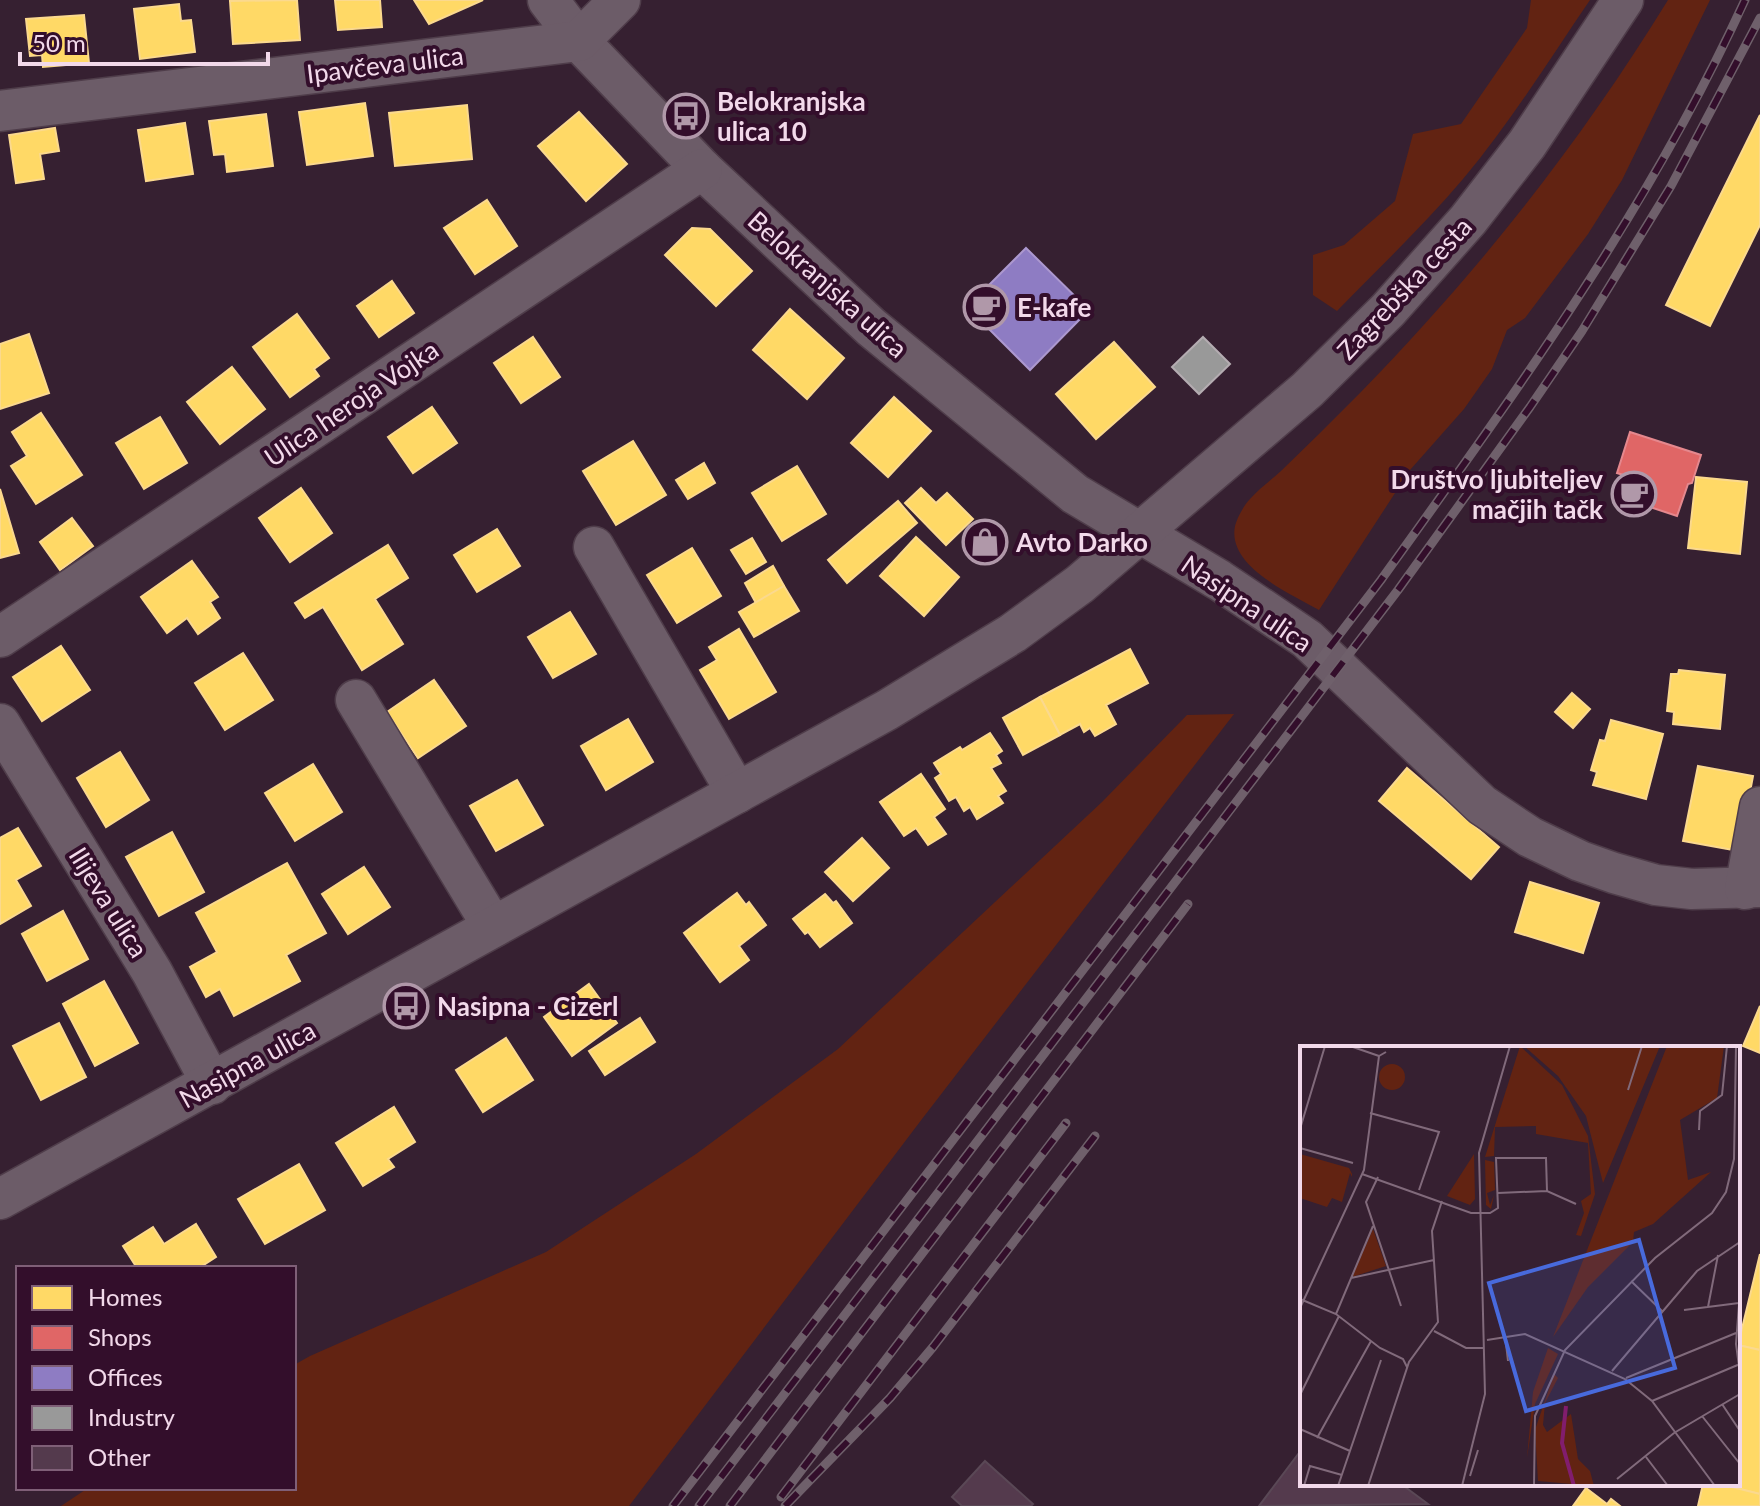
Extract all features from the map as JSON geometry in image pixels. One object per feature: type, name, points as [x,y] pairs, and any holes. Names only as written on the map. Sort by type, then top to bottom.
[{"type":"street","name":"Belokranjska ulica","points":[[548,0],[579,41],[702,169],[871,327],[1075,494],[1140,534]]},
{"type":"street","points":[[579,41],[620,0]]},
{"type":"street","name":"Zagrebška cesta","points":[[1140,534],[1307,390],[1388,310],[1468,220],[1527,144],[1623,0]]},
{"type":"street","name":"Ipavčeva ulica","points":[[0,111],[579,41]]},
{"type":"street","name":"Ulica heroja Vojka","points":[[0,637],[702,169]]},
{"type":"street","name":"Nasipna ulica","points":[[0,1199],[887,710],[1013,633],[1080,584],[1140,534],[1219,580],[1307,639],[1482,805],[1530,837],[1580,861],[1656,885],[1692,889],[1752,888]]},
{"type":"street","points":[[594,547],[737,793]]},
{"type":"street","points":[[356,700],[493,927]]},
{"type":"street","name":"Ilijeva ulica","points":[[0,724],[152,972],[212,1084]]},
{"type":"street","points":[[1752,888],[1760,807]]},
{"type":"shaded area","points":[[1531,0],[1590,0],[1497,136],[1433,213],[1337,311],[1313,295],[1313,255],[1344,245],[1395,201],[1413,134],[1461,124],[1527,28]]},
{"type":"shaded area","points":[[1668,0],[1710,0],[1622,180],[1588,234],[1525,318],[1507,330],[1492,369],[1464,409],[1410,470],[1319,610],[1263,577],[1250,566],[1235,541],[1235,526],[1245,505],[1359,394],[1486,254],[1599,106]]},
{"type":"shaded area","points":[[1234,714],[629,1506],[61,1506],[85,1490],[296,1490],[296,1364],[546,1252],[696,1154],[838,1049],[1102,802],[1187,715]]},
{"type":"building: Homes","points":[[297,0],[300,40],[233,44],[230,1]]},
{"type":"building: Homes","points":[[335,0],[380,0],[382,27],[338,30]]},
{"type":"building: Homes","points":[[414,0],[483,0],[429,24]]},
{"type":"building: Homes","points":[[179,4],[181,21],[191,20],[195,52],[140,59],[134,9]]},
{"type":"building: Homes","points":[[84,15],[89,63],[43,67],[42,55],[30,56],[26,19]]},
{"type":"building: Homes","points":[[365,103],[373,156],[307,165],[299,112]]},
{"type":"building: Homes","points":[[467,105],[472,159],[395,166],[389,113]]},
{"type":"building: Homes","points":[[579,112],[627,164],[586,201],[538,146]]},
{"type":"building: Homes","points":[[266,114],[273,166],[227,172],[225,154],[214,155],[209,121]]},
{"type":"building: Homes","points":[[1760,115],[1760,225],[1710,326],[1666,305]]},
{"type":"building: Homes","points":[[185,123],[193,174],[146,181],[138,130]]},
{"type":"building: Homes","points":[[55,128],[59,151],[40,154],[44,179],[16,183],[9,135]]},
{"type":"building: Homes","points":[[487,200],[517,246],[475,274],[444,228]]},
{"type":"building: Homes","points":[[692,228],[710,229],[752,271],[716,306],[665,255]]},
{"type":"building: Homes","points":[[392,281],[414,313],[379,337],[357,306]]},
{"type":"building: Homes","points":[[790,309],[844,358],[807,399],[753,350]]},
{"type":"building: Homes","points":[[297,314],[329,358],[314,369],[319,376],[290,397],[253,347]]},
{"type":"building: Homes","points":[[29,334],[49,393],[0,409],[0,344]]},
{"type":"building: Homes","points":[[533,337],[560,377],[521,403],[494,363]]},
{"type":"building: Homes","points":[[1114,342],[1155,387],[1096,439],[1056,394]]},
{"type":"building: Homes","points":[[232,367],[265,409],[220,444],[187,402]]},
{"type":"building: Homes","points":[[894,397],[931,431],[888,477],[851,443]]},
{"type":"building: Homes","points":[[432,407],[457,443],[413,473],[388,437]]},
{"type":"building: Homes","points":[[41,413],[82,475],[36,504],[11,466],[27,456],[12,432]]},
{"type":"building: Homes","points":[[160,417],[187,463],[144,489],[116,443]]},
{"type":"building: Homes","points":[[633,441],[666,495],[616,525],[583,471]]},
{"type":"building: Homes","points":[[704,463],[715,483],[688,499],[676,480]]},
{"type":"building: Homes","points":[[797,466],[826,514],[782,541],[752,493]]},
{"type":"building: Homes","points":[[1696,477],[1747,482],[1740,554],[1688,548]]},
{"type":"building: Homes","points":[[301,488],[332,533],[290,562],[259,518]]},
{"type":"building: Homes","points":[[921,488],[936,503],[947,493],[973,519],[946,545],[905,503]]},
{"type":"building: Homes","points":[[0,489],[19,553],[0,558]]},
{"type":"building: Homes","points":[[898,501],[917,523],[847,583],[828,560]]},
{"type":"building: Homes","points":[[72,518],[93,546],[60,570],[40,542]]},
{"type":"building: Homes","points":[[497,529],[520,566],[477,592],[454,555]]},
{"type":"building: Homes","points":[[916,537],[959,577],[924,616],[880,576]]},
{"type":"building: Homes","points":[[752,538],[766,562],[746,574],[731,550]]},
{"type":"building: Homes","points":[[388,545],[408,578],[375,599],[403,644],[362,670],[323,607],[305,618],[295,603]]},
{"type":"building: Homes","points":[[692,548],[721,596],[677,623],[647,575]]},
{"type":"building: Homes","points":[[192,561],[218,597],[210,602],[220,618],[198,634],[187,618],[167,633],[141,597]]},
{"type":"building: Homes","points":[[773,566],[784,586],[756,603],[745,583]]},
{"type":"building: Homes","points":[[784,586],[799,611],[754,637],[739,612]]},
{"type":"building: Homes","points":[[570,612],[596,654],[553,678],[528,637]]},
{"type":"building: Homes","points":[[739,629],[776,692],[729,719],[700,670],[717,660],[709,647]]},
{"type":"building: Homes","points":[[61,646],[90,690],[42,721],[13,677]]},
{"type":"building: Homes","points":[[1130,649],[1148,683],[1106,705],[1116,724],[1095,736],[1090,728],[1084,732],[1080,724],[1060,735],[1040,697]]},
{"type":"building: Homes","points":[[243,653],[273,700],[225,730],[195,683]]},
{"type":"building: Homes","points":[[1679,670],[1725,675],[1720,729],[1673,724],[1674,712],[1667,711],[1671,674],[1678,674]]},
{"type":"building: Homes","points":[[434,680],[466,726],[418,758],[387,712]]},
{"type":"building: Homes","points":[[1572,693],[1590,709],[1573,728],[1555,712]]},
{"type":"building: Homes","points":[[1040,697],[1060,735],[1023,755],[1003,718]]},
{"type":"building: Homes","points":[[628,719],[653,762],[606,790],[581,746]]},
{"type":"building: Homes","points":[[1611,720],[1663,734],[1646,799],[1593,785],[1597,772],[1591,770],[1600,740],[1605,741]]},
{"type":"building: Homes","points":[[990,733],[1002,751],[996,755],[1001,763],[991,768],[1006,791],[998,796],[1003,803],[977,819],[970,807],[964,811],[956,797],[949,801],[935,778],[941,774],[934,763]]},
{"type":"building: Homes","points":[[120,752],[149,800],[106,827],[77,778]]},
{"type":"building: Homes","points":[[313,764],[342,812],[295,841],[265,793]]},
{"type":"building: Homes","points":[[1698,766],[1753,776],[1739,851],[1683,841]]},
{"type":"building: Homes","points":[[1407,768],[1499,847],[1471,879],[1379,801]]},
{"type":"building: Homes","points":[[921,774],[945,809],[934,817],[946,834],[928,845],[916,828],[904,836],[880,802]]},
{"type":"building: Homes","points":[[517,780],[543,825],[496,851],[470,806]]},
{"type":"building: Homes","points":[[18,828],[41,866],[16,880],[31,906],[0,924],[0,838]]},
{"type":"building: Homes","points":[[172,832],[204,892],[159,916],[126,857]]},
{"type":"building: Homes","points":[[862,838],[889,868],[853,901],[825,872]]},
{"type":"building: Homes","points":[[287,863],[326,933],[286,955],[300,981],[234,1016],[220,989],[206,997],[190,967],[217,952],[196,913]]},
{"type":"building: Homes","points":[[364,867],[390,907],[348,934],[322,894]]},
{"type":"building: Homes","points":[[1530,882],[1599,903],[1583,953],[1515,932]]},
{"type":"building: Homes","points":[[737,893],[746,905],[749,902],[766,925],[739,946],[749,960],[720,982],[684,933]]},
{"type":"building: Homes","points":[[825,894],[833,903],[836,901],[852,923],[820,947],[793,919]]},
{"type":"building: Homes","points":[[63,911],[88,959],[47,981],[22,934]]},
{"type":"building: Homes","points":[[104,981],[138,1043],[95,1066],[63,1004]]},
{"type":"building: Homes","points":[[589,984],[617,1023],[572,1056],[544,1017]]},
{"type":"building: Homes","points":[[1760,1006],[1760,1053],[1743,1046]]},
{"type":"building: Homes","points":[[640,1018],[655,1042],[605,1075],[589,1051]]},
{"type":"building: Homes","points":[[59,1023],[86,1077],[41,1100],[13,1046]]},
{"type":"building: Homes","points":[[506,1038],[533,1080],[483,1112],[456,1070]]},
{"type":"building: Homes","points":[[394,1107],[415,1142],[388,1159],[394,1167],[363,1186],[336,1143]]},
{"type":"building: Homes","points":[[299,1164],[325,1210],[265,1244],[238,1199]]},
{"type":"building: Homes","points":[[196,1224],[216,1257],[202,1266],[136,1266],[123,1246],[153,1227],[164,1244]]},
{"type":"building: Homes","points":[[1760,1254],[1760,1350],[1740,1345]]},
{"type":"building: Homes","points":[[1740,1345],[1760,1350],[1760,1494],[1728,1486],[1740,1486]]},
{"type":"building: Homes","points":[[1703,1486],[1728,1486],[1760,1494],[1760,1506],[1698,1506]]},
{"type":"building: Homes","points":[[1586,1488],[1607,1504],[1611,1499],[1620,1506],[1573,1506]]},
{"type":"building: Shops","points":[[1630,432],[1701,455],[1677,516],[1626,499],[1633,478],[1617,473]]},
{"type":"building: Offices","points":[[1026,248],[1089,310],[1030,370],[967,307]]},
{"type":"building: Industry","points":[[1203,337],[1230,364],[1199,394],[1172,367]]},
{"type":"building: Other","points":[[1300,1452],[1300,1486],[1404,1486],[1428,1504],[1259,1506]]},
{"type":"building: Other","points":[[985,1461],[1033,1504],[962,1506],[952,1497]]},
{"type":"railway","points":[[673,1506],[1381,580],[1431,510],[1530,370],[1623,226],[1708,77],[1745,0]]},
{"type":"railway","points":[[699,1506],[1398,590],[1530,407],[1582,331],[1671,186],[1760,18]]},
{"type":"railway","points":[[730,1506],[1188,904]]},
{"type":"railway","points":[[781,1497],[1066,1123]]},
{"type":"railway","points":[[785,1506],[890,1398],[933,1347],[1095,1136]]},
{"type":"place","name":"Belokranjska ulica 10","points":[[686,116]]},
{"type":"place","name":"E-kafe","points":[[986,307]]},
{"type":"place","name":"Društvo ljubiteljev mačjih tačk","points":[[1634,494]]},
{"type":"place","name":"Avto Darko","points":[[985,542]]},
{"type":"place","name":"Nasipna - Cizerl","points":[[406,1006]]}]
